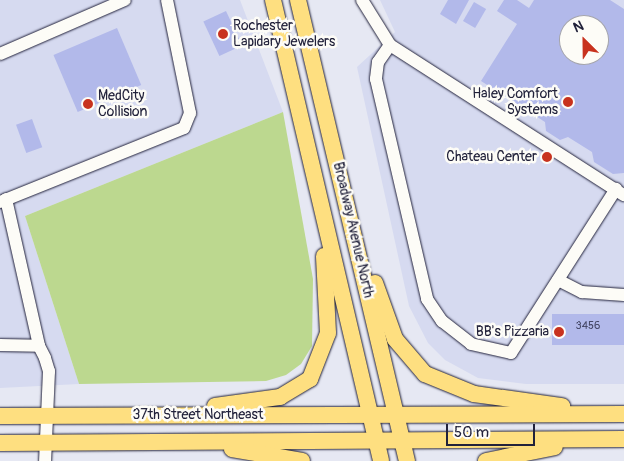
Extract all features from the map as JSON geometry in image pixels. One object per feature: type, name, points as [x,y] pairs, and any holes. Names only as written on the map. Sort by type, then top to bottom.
[{"type":"main road","name":"Broadway Avenue North","points":[[273,0],[381,461]]},
{"type":"main road","name":"Broadway Avenue North","points":[[298,0],[408,461]]},
{"type":"main road","points":[[337,164],[390,327],[418,368],[447,386],[489,397],[624,413]]},
{"type":"main road","points":[[134,415],[269,399],[292,392],[310,379],[326,347],[329,313],[314,174]]},
{"type":"main road","name":"37th Street Northeast","points":[[0,416],[624,413]]},
{"type":"main road","name":"37th Street Northeast","points":[[0,443],[376,439],[621,439]]},
{"type":"main road","points":[[486,461],[621,439]]},
{"type":"main road","points":[[143,442],[302,461]]},
{"type":"street","points":[[0,54],[125,0]]},
{"type":"street","points":[[45,461],[49,371],[39,346],[3,200],[177,132],[189,123],[167,0]]},
{"type":"street","points":[[362,0],[390,45],[620,192],[558,280],[511,353],[478,348],[436,315],[420,272],[376,79],[378,62],[390,45]]},
{"type":"street","points":[[558,280],[582,292],[624,295]]},
{"type":"street","points":[[0,345],[39,346]]},
{"type":"shaded area","points":[[0,0],[240,0],[283,112],[25,216],[79,384],[0,388]]},
{"type":"shaded area","name":"Chateau Center","points":[[380,0],[624,0],[624,384],[526,384],[478,378],[445,360],[428,343],[409,306],[357,67],[395,32]]},
{"type":"green space","points":[[283,112],[313,279],[312,346],[301,364],[286,375],[266,381],[79,384],[25,216]]},
{"type":"building","points":[[448,0],[469,0],[456,24],[440,14]]},
{"type":"building","name":"Haley Comfort Systems","points":[[504,0],[517,0],[529,8],[534,0],[610,0],[624,9],[624,173],[613,174],[594,162],[592,152],[568,137],[560,140],[546,131],[545,122],[481,81],[517,24],[497,11]]},
{"type":"building","points":[[474,2],[486,9],[475,28],[463,21]]},
{"type":"building","name":"Rochester Lapidary Jewelers","points":[[226,11],[242,45],[219,56],[203,22]]},
{"type":"building","points":[[117,28],[141,85],[78,112],[53,55]]},
{"type":"building","points":[[32,119],[42,147],[26,153],[16,125]]},
{"type":"building","points":[[552,314],[624,314],[624,345],[552,345]]},
{"type":"place","name":"Rochester Lapidary Jewelers","points":[[223,34]]},
{"type":"place","name":"Haley Comfort Systems","points":[[568,102]]},
{"type":"place","name":"MedCity Collision","points":[[88,104]]},
{"type":"place","name":"Chateau Center","points":[[547,157]]},
{"type":"place","name":"BB's Pizzaria","points":[[559,332]]}]
